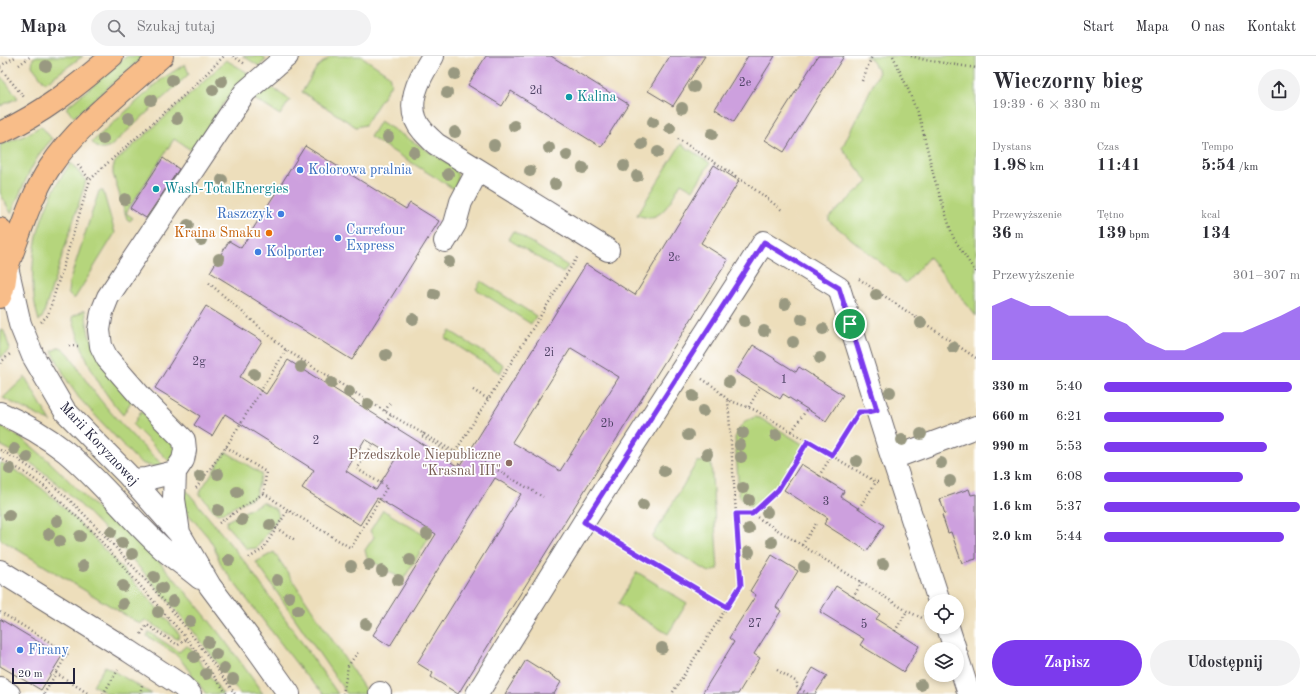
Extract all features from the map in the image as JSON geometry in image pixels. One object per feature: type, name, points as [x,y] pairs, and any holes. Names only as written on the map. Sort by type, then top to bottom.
[{"type":"main road","points":[[0,133],[19,124],[50,105],[87,78],[112,56]]},
{"type":"main road","points":[[0,297],[7,267],[37,191],[50,167],[65,148],[93,118],[162,56]]},
{"type":"main road","points":[[0,229],[3,238],[7,267]]},
{"type":"street","points":[[179,533],[174,499],[175,472],[183,460],[185,450],[184,440],[141,396],[107,358],[101,346],[99,330],[102,312],[108,297],[245,92],[287,56]]},
{"type":"street","points":[[425,59],[414,95],[413,110],[416,122],[422,131],[436,144],[608,250]]},
{"type":"street","points":[[445,241],[455,224],[461,202],[478,170]]},
{"type":"street","points":[[477,694],[584,522],[764,242],[839,288],[937,594]]},
{"type":"street","name":"Marii Koryznowej","points":[[7,267],[20,324],[26,339],[33,356],[65,411],[132,480],[179,533],[210,586],[289,694]]},
{"type":"street","name":"Marii Koryznowej","points":[[0,412],[45,437],[65,451],[89,472],[164,550],[210,586]]},
{"type":"street","points":[[893,458],[976,427]]},
{"type":"street","points":[[132,480],[146,479],[175,472]]},
{"type":"street","points":[[0,570],[142,659],[182,686],[190,694]]},
{"type":"street","points":[[964,678],[969,694]]},
{"type":"street","points":[[0,688],[9,694]]},
{"type":"path","points":[[0,66],[17,56]]},
{"type":"path","points":[[19,65],[32,56]]},
{"type":"path","points":[[0,363],[26,339],[48,315],[90,180],[191,89],[224,56]]},
{"type":"path","points":[[862,81],[872,56]]},
{"type":"path","points":[[893,56],[921,123],[934,177],[953,237],[976,273]]},
{"type":"path","points":[[911,56],[925,60],[976,68]]},
{"type":"path","points":[[678,139],[763,194],[783,211]]},
{"type":"path","points":[[209,283],[286,350],[391,415],[455,452],[589,238]]},
{"type":"path","points":[[855,277],[976,358]]},
{"type":"path","points":[[194,492],[226,447],[286,350]]},
{"type":"path","points":[[683,368],[713,386],[728,400],[749,408],[876,482],[881,482]]},
{"type":"path","points":[[749,408],[760,387]]},
{"type":"path","points":[[473,390],[488,399]]},
{"type":"path","points":[[673,692],[741,585],[728,400]]},
{"type":"path","points":[[385,411],[391,402]]},
{"type":"path","points":[[792,432],[807,409]]},
{"type":"path","points":[[819,476],[859,412],[877,410]]},
{"type":"path","points":[[386,423],[391,415]]},
{"type":"path","points":[[424,433],[422,436],[463,460],[467,452],[543,497]]},
{"type":"path","points":[[752,514],[778,490],[808,441]]},
{"type":"path","points":[[264,493],[288,510],[351,548],[387,488],[357,469],[373,444]]},
{"type":"path","points":[[226,447],[266,472],[264,493]]},
{"type":"path","points":[[0,450],[25,464],[47,481],[103,533],[193,635],[235,694]]},
{"type":"path","points":[[0,458],[24,472],[45,487],[93,532],[187,639],[227,694]]},
{"type":"path","points":[[859,508],[876,482]]},
{"type":"path","points":[[219,523],[264,493]]},
{"type":"path","points":[[249,558],[263,549],[288,510]]},
{"type":"path","points":[[736,514],[752,514],[907,611],[922,618],[924,617]]},
{"type":"path","points":[[584,522],[727,607]]},
{"type":"path","points":[[802,545],[817,522]]},
{"type":"path","points":[[276,528],[295,540]]},
{"type":"path","points":[[853,597],[862,582]]},
{"type":"path","points":[[895,631],[907,611]]},
{"type":"path","points":[[0,612],[68,653],[44,694]]},
{"type":"path","points":[[147,625],[178,645],[187,639]]},
{"type":"path","points":[[343,694],[348,666],[358,652]]},
{"type":"path","points":[[777,670],[798,682],[798,687],[808,694]]},
{"type":"path","points":[[56,673],[89,694]]},
{"type":"green space","points":[[37,56],[83,56],[45,83],[32,66],[33,58]]},
{"type":"green space","points":[[127,56],[144,56],[74,117],[66,108]]},
{"type":"green space","points":[[243,56],[263,56],[266,60],[259,66]]},
{"type":"green space","points":[[331,56],[361,56],[389,75],[391,84],[365,125],[356,127],[302,92],[317,67]]},
{"type":"green space","points":[[865,56],[976,56],[976,316],[929,257],[906,283],[829,221],[829,217],[868,182],[842,148],[879,72],[871,59]]},
{"type":"green space","points":[[226,60],[248,73],[247,76],[231,93],[194,149],[191,150],[174,139],[126,213],[133,218],[130,221],[127,219],[113,174],[115,162]]},
{"type":"green space","points":[[185,64],[189,74],[110,147],[104,149],[98,148],[92,142],[162,79]]},
{"type":"green space","points":[[0,76],[18,98],[0,106]]},
{"type":"green space","points":[[265,83],[290,100],[280,115],[251,97]]},
{"type":"green space","points":[[380,121],[454,167],[458,178],[454,189],[370,137]]},
{"type":"green space","points":[[41,126],[52,139],[40,153],[29,173],[11,213],[0,193],[0,145],[24,136]]},
{"type":"green space","points":[[681,144],[710,163],[693,190],[681,183],[669,204],[659,214],[653,217],[637,215]]},
{"type":"green space","points":[[71,163],[86,181],[43,316],[39,321],[34,301],[33,280],[33,259],[37,239],[42,218],[50,199],[59,180]]},
{"type":"green space","points":[[99,191],[103,191],[115,233],[75,298],[72,298],[68,293],[69,283]]},
{"type":"green space","points":[[513,231],[568,266],[563,273],[508,239]]},
{"type":"green space","points":[[481,281],[536,316],[531,324],[476,289]]},
{"type":"green space","points":[[85,310],[89,335],[132,400],[123,415],[105,392],[81,345],[72,317]]},
{"type":"green space","points":[[1,330],[4,331],[10,349],[0,358]]},
{"type":"green space","points":[[450,331],[504,365],[500,373],[445,338]]},
{"type":"green space","points":[[60,347],[70,355],[91,388],[130,434],[164,466],[149,466],[137,460],[79,398],[68,382],[52,351]]},
{"type":"green space","points":[[25,377],[51,422],[3,398]]},
{"type":"green space","points":[[141,411],[179,447],[170,462],[133,425]]},
{"type":"green space","points":[[755,417],[760,418],[804,445],[777,488],[753,509],[743,501],[739,494],[735,438],[741,426],[746,421]]},
{"type":"green space","points":[[0,426],[27,443],[62,474],[100,512],[127,529],[140,540],[203,613],[263,694],[240,694],[172,605],[99,524],[53,480],[19,455],[0,445]]},
{"type":"green space","points":[[225,453],[228,453],[262,474],[255,496],[218,514],[199,493]]},
{"type":"green space","points":[[711,461],[718,570],[709,572],[652,538],[697,462]]},
{"type":"green space","points":[[0,462],[32,481],[71,515],[119,566],[180,635],[177,639],[145,620],[140,624],[0,539]]},
{"type":"green space","points":[[183,486],[248,566],[338,694],[324,694],[306,676],[222,567],[214,547],[208,537],[183,508]]},
{"type":"green space","points":[[263,502],[277,510],[279,516],[257,548],[247,549],[226,525],[227,521]]},
{"type":"green space","points":[[383,510],[429,538],[403,580],[367,558],[365,550],[374,537],[370,531]]},
{"type":"green space","points":[[274,552],[368,694],[347,694],[256,562]]},
{"type":"green space","points":[[637,572],[687,603],[668,634],[618,604]]},
{"type":"green space","points":[[149,632],[179,652],[186,646],[189,647],[223,694],[206,694],[181,660],[174,653],[147,636]]},
{"type":"green space","points":[[105,666],[152,694],[108,694],[93,685]]},
{"type":"building","name":"Kalina","points":[[486,56],[551,56],[628,104],[601,147],[511,91],[502,106],[468,85]]},
{"type":"building","points":[[670,56],[705,56],[673,106],[648,91]]},
{"type":"building","points":[[748,56],[775,56],[734,121],[715,109]]},
{"type":"building","points":[[818,56],[844,56],[784,152],[765,140]]},
{"type":"building","name":"Carrefour Express","points":[[305,146],[406,209],[410,203],[439,221],[352,360],[210,272],[229,241],[241,248]]},
{"type":"building","name":"Wash-TotalEnergies","points":[[163,158],[179,169],[146,218],[130,208]]},
{"type":"building","points":[[714,165],[739,181],[701,243],[728,260],[458,694],[431,677],[433,673],[417,663],[521,494],[495,478],[390,646],[373,635],[436,534],[377,498],[360,525],[302,488],[314,470],[225,414],[212,436],[194,425],[200,416],[155,388],[206,306],[262,341],[240,377],[266,394],[288,360],[457,466],[459,463],[461,465],[586,264],[635,295]],"holes":[[[571,348],[619,377],[560,471],[512,442]],[[365,439],[396,458],[376,490],[346,471]]]},
{"type":"building","points":[[753,345],[796,372],[799,367],[843,395],[826,421],[783,394],[780,399],[736,372]]},
{"type":"building","points":[[801,464],[844,491],[841,497],[884,525],[867,551],[824,524],[828,518],[784,490]]},
{"type":"building","points":[[969,489],[971,495],[976,494],[976,559],[962,563],[951,532],[948,533],[942,515],[945,514],[940,499]]},
{"type":"building","points":[[772,555],[798,571],[776,607],[781,611],[754,654],[760,658],[738,694],[702,694],[734,642],[729,638],[756,595],[750,591]]},
{"type":"building","points":[[836,586],[880,614],[876,619],[919,646],[904,672],[860,645],[864,639],[820,612]]},
{"type":"building","points":[[0,619],[62,656],[41,690],[0,666]]},
{"type":"building","points":[[526,660],[561,682],[554,694],[505,694]]},
{"type":"building","points":[[813,668],[827,676],[815,694],[797,694]]},
{"type":"place","name":"Kalina","points":[[569,97]]},
{"type":"place","name":"Kolorowa pralnia","points":[[300,170]]},
{"type":"place","name":"Wash-TotalEnergies","points":[[156,189]]},
{"type":"place","name":"Raszczyk","points":[[281,214]]},
{"type":"place","name":"Kraina Smaku","points":[[269,233]]},
{"type":"place","name":"Carrefour Express","points":[[338,238]]},
{"type":"place","name":"Kolporter","points":[[258,252]]},
{"type":"place","name":"Przedszkole Niepubliczne \"Krasnal III\"","points":[[509,463]]},
{"type":"place","name":"Firany","points":[[20,650]]},
{"type":"route","points":[[764,242],[839,288],[850,324],[877,410],[859,412],[832,455],[808,441],[778,490],[752,514],[736,514],[741,585],[727,607],[584,522],[764,242]]}]
